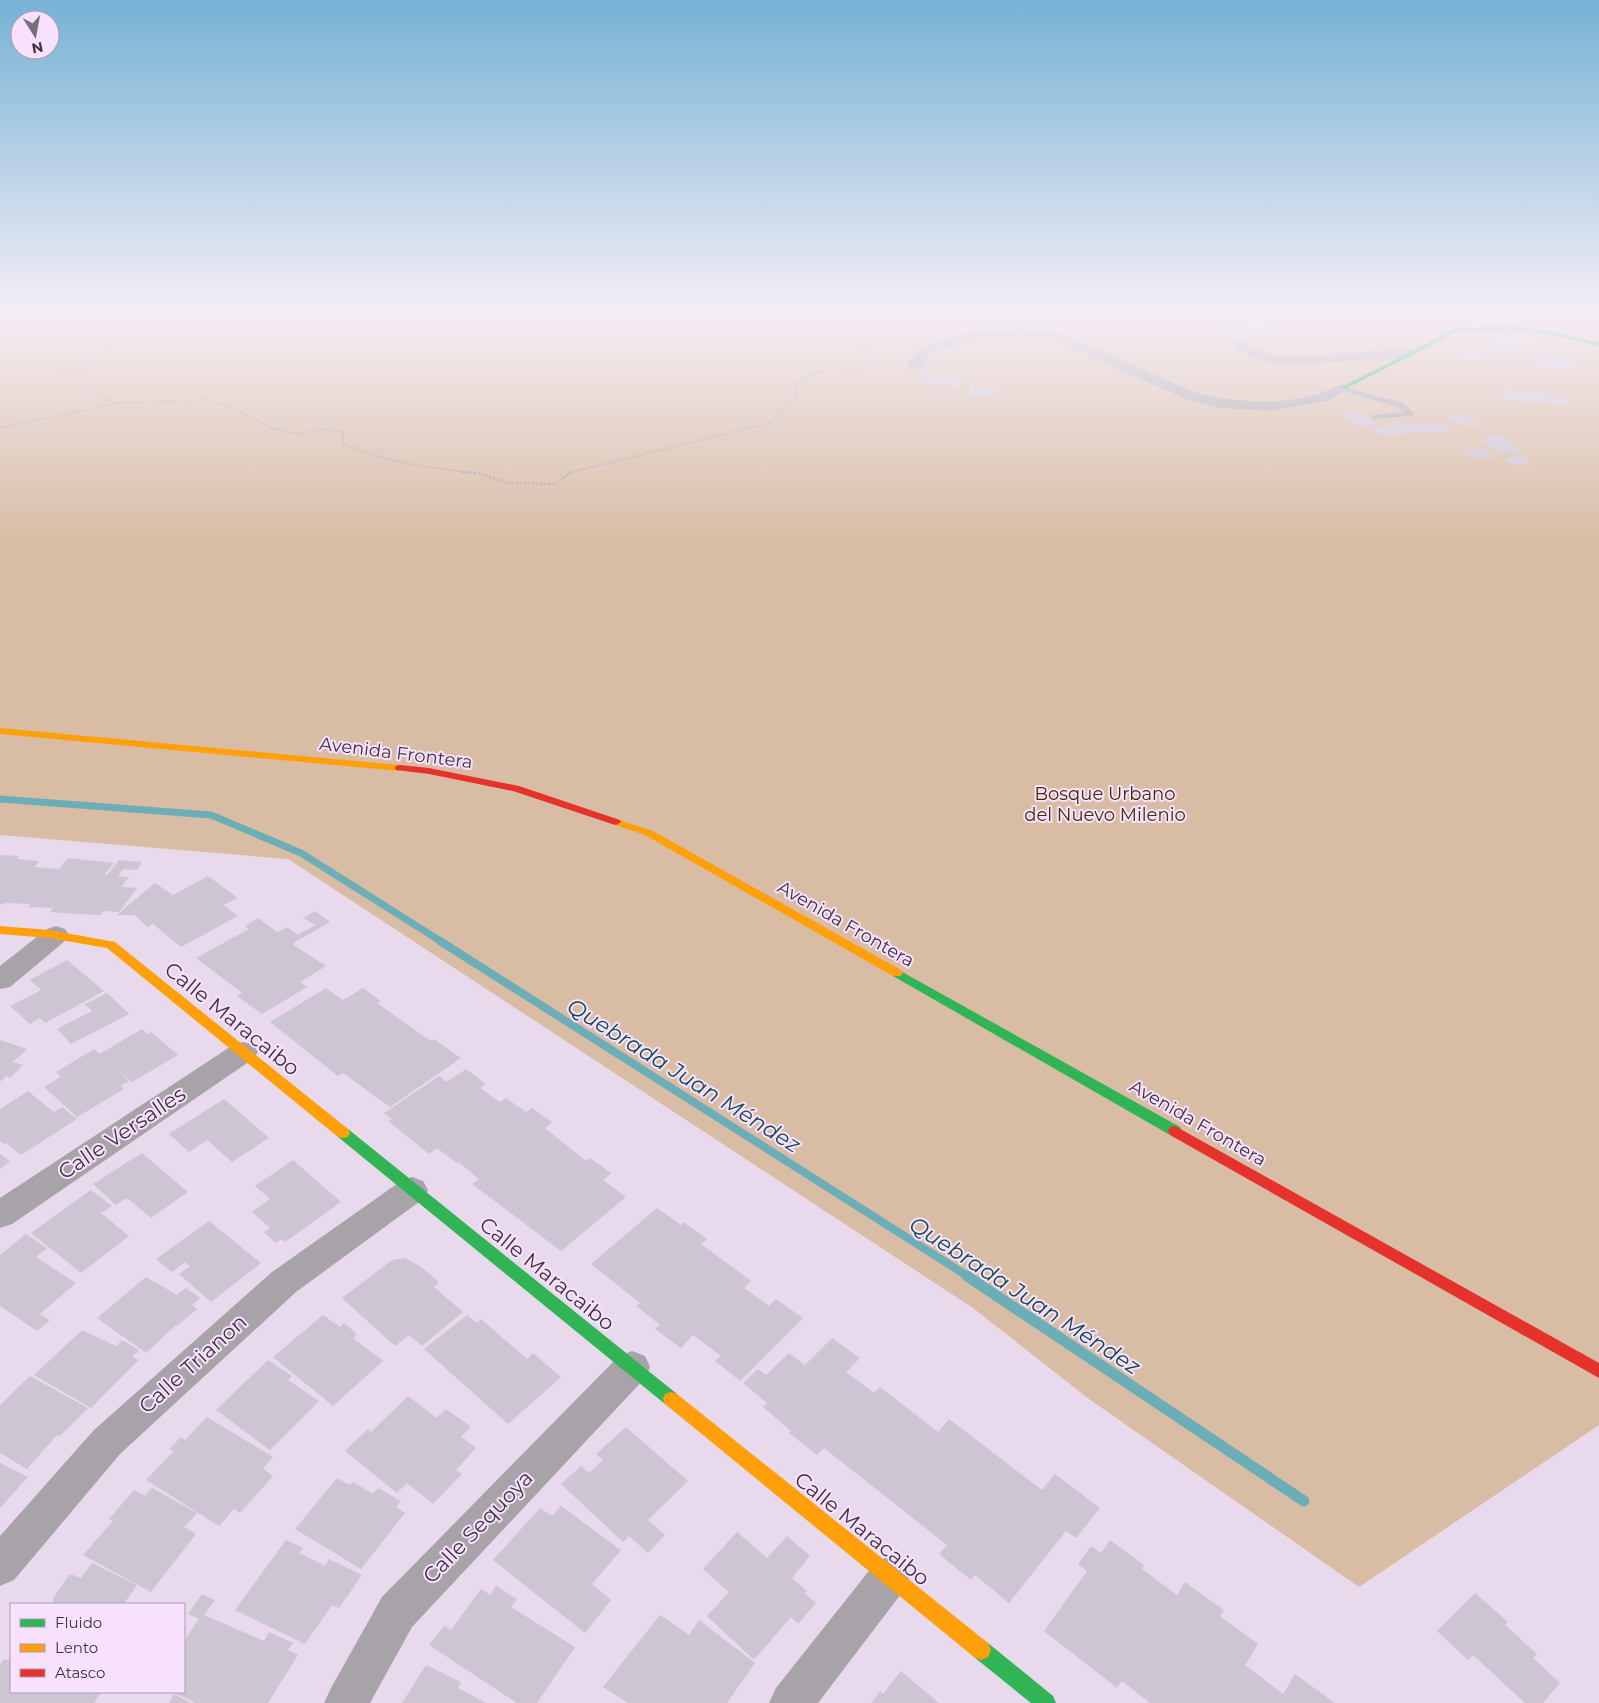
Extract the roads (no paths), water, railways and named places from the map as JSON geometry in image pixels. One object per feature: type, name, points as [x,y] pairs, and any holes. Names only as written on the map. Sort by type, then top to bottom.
[{"type":"street","points":[[1176,389],[1191,396],[1219,403],[1270,406],[1322,398],[1340,389]]},
{"type":"street","name":"Avenida Frontera","points":[[0,731],[429,771],[515,788],[649,833],[1599,1371]]},
{"type":"street","name":"Calle Maracaibo","points":[[0,930],[56,935],[111,945],[1046,1703]]},
{"type":"street","points":[[0,980],[56,935]]},
{"type":"street","name":"Calle Versalles","points":[[0,1215],[243,1052]]},
{"type":"street","name":"Calle Trianon","points":[[0,1566],[107,1442],[284,1282],[412,1190]]},
{"type":"street","name":"Calle Sequoya","points":[[346,1703],[397,1612],[632,1367]]},
{"type":"street","points":[[791,1703],[890,1576]]},
{"type":"lane","points":[[1348,389],[1400,406],[1411,414],[1375,417]]},
{"type":"waterway","name":"Quebrada Juan Méndez","points":[[0,799],[211,815],[301,853],[442,942]]},
{"type":"waterway","name":"Quebrada Juan Méndez","points":[[440,941],[969,1277]]},
{"type":"waterway","name":"Quebrada Juan Méndez","points":[[967,1276],[1304,1501]]},
{"type":"park label","name":"Bosque Urbano del Nuevo Milenio","points":[[1105,804]]}]
